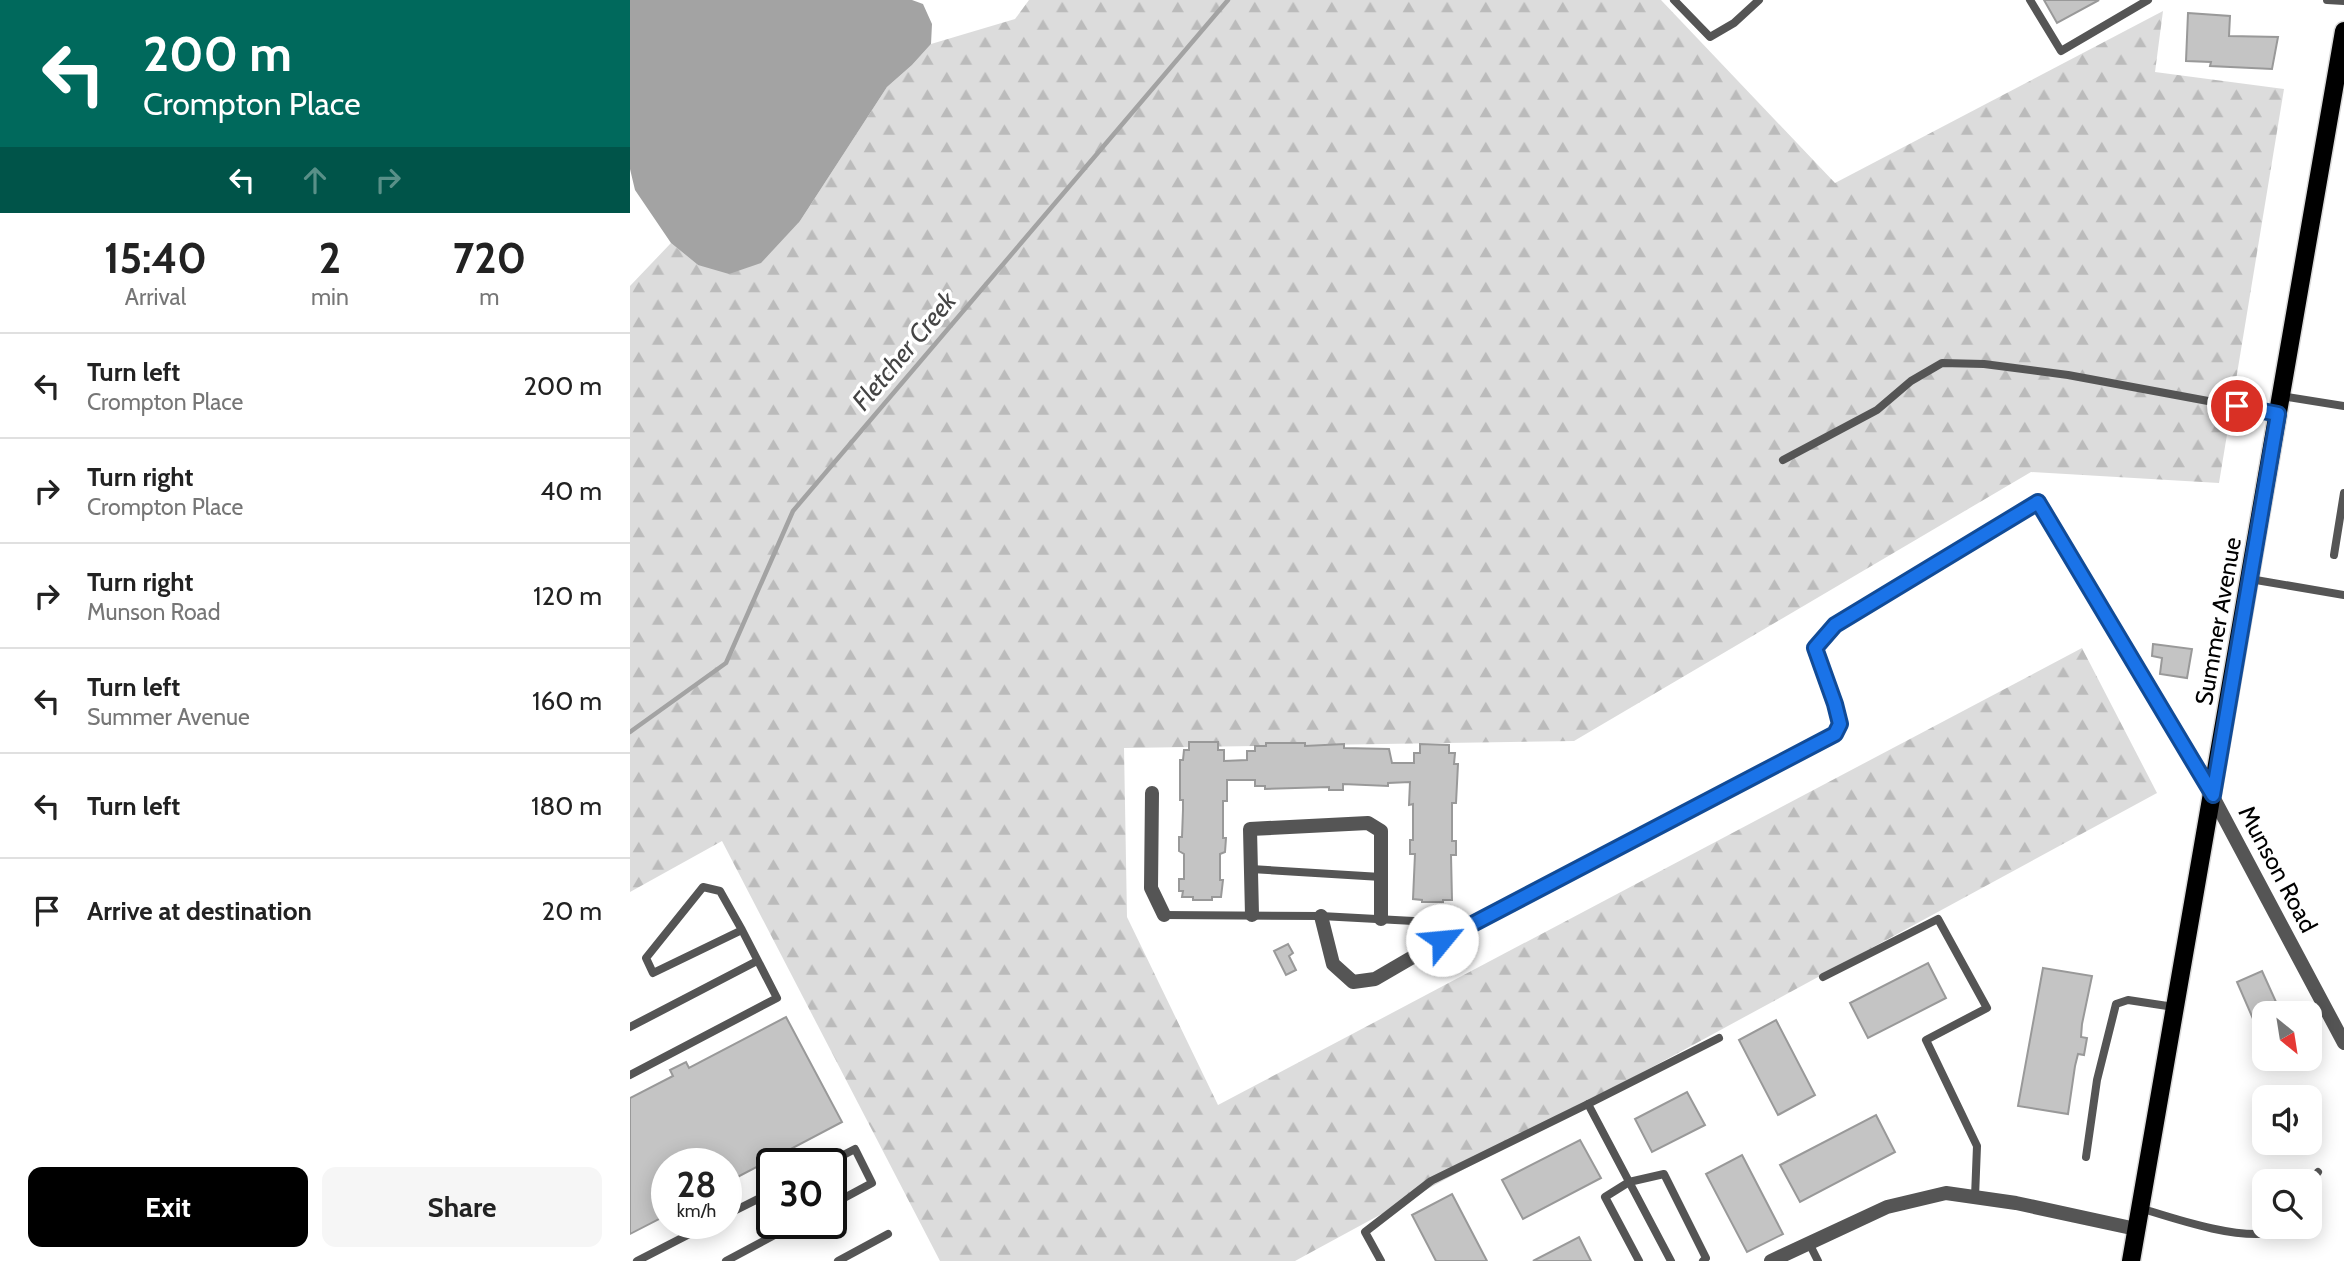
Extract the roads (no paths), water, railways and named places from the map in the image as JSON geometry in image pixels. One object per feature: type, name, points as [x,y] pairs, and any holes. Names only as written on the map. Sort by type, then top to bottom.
[{"type":"main road","name":"Summer Avenue","points":[[2131,1261],[2344,31]]},
{"type":"street","name":"Munson Road","points":[[1472,925],[1835,734],[1840,724],[1815,648],[1835,625],[2038,502],[2213,795],[2344,1043]]},
{"type":"street","points":[[1152,793],[1151,888],[1164,915]]},
{"type":"street","points":[[1252,915],[1250,829],[1368,823],[1381,831],[1381,919]]},
{"type":"street","points":[[1321,916],[1333,964],[1353,982],[1375,979],[1472,925]]},
{"type":"street","points":[[1771,1261],[1887,1207],[1946,1193],[2016,1203],[2136,1229]]},
{"type":"lane","points":[[1674,0],[1710,37],[1734,23],[1759,0]]},
{"type":"lane","points":[[2030,0],[2061,51],[2148,0]]},
{"type":"lane","points":[[2327,0],[2344,1]]},
{"type":"lane","points":[[1783,460],[1877,410],[1911,381],[1942,363],[1984,364],[2068,375],[2278,414]]},
{"type":"lane","points":[[2281,396],[2344,406]]},
{"type":"lane","points":[[2334,555],[2344,493]]},
{"type":"lane","points":[[2250,579],[2344,595]]},
{"type":"lane","points":[[1251,869],[1381,877]]},
{"type":"lane","points":[[630,1075],[777,998],[742,930],[720,891],[703,887],[646,958],[653,973],[742,930]]},
{"type":"lane","points":[[1164,915],[1321,916],[1472,925]]},
{"type":"lane","points":[[1823,977],[1938,919],[1987,1008],[1926,1040],[1977,1146],[1975,1197]]},
{"type":"lane","points":[[630,1027],[757,961]]},
{"type":"lane","points":[[2086,1157],[2097,1080],[2116,1004],[2127,1000],[2174,1007]]},
{"type":"lane","points":[[1381,1261],[1365,1232],[1431,1181],[1719,1038]]},
{"type":"lane","points":[[1588,1104],[1671,1261]]},
{"type":"lane","points":[[847,1153],[855,1149],[872,1183],[847,1196]]},
{"type":"lane","points":[[1639,1261],[1605,1197],[1629,1182],[1664,1174],[1706,1258],[1703,1261]]},
{"type":"lane","points":[[2140,1208],[2179,1220],[2252,1236]]},
{"type":"lane","points":[[838,1261],[888,1234]]},
{"type":"lane","points":[[637,1261],[679,1239]]},
{"type":"lane","points":[[726,1261],[767,1239]]},
{"type":"lane","points":[[1809,1243],[1818,1261]]},
{"type":"waterway","name":"Fletcher Creek","points":[[630,732],[726,663],[793,511],[1228,0]]}]
